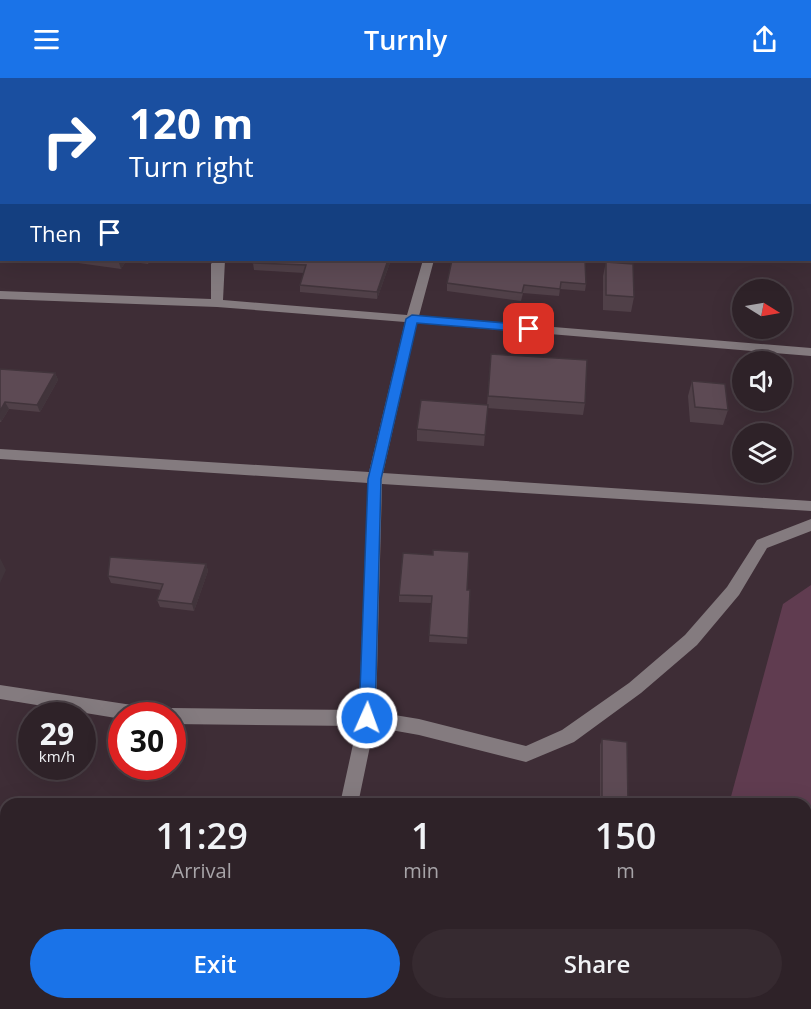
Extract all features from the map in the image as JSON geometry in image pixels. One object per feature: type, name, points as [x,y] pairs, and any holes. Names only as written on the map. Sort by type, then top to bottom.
[{"type":"street","points":[[217,303],[218,261]]},
{"type":"street","points":[[350,798],[367,718],[375,479],[412,319],[429,261]]},
{"type":"street","points":[[0,295],[217,303],[811,352]]},
{"type":"street","points":[[0,454],[811,506]]},
{"type":"street","points":[[186,716],[367,718],[419,727],[526,754],[568,736],[636,688],[691,640],[734,591],[762,544],[811,525]]},
{"type":"street","points":[[0,692],[108,709]]},
{"type":"shaded area","points":[[811,585],[811,798],[731,798],[783,604]]},
{"type":"building","points":[[254,261],[388,261],[377,292],[300,285],[306,265],[253,263]]},
{"type":"building","points":[[452,261],[585,261],[586,284],[561,282],[560,289],[524,285],[522,293],[447,283]]},
{"type":"building","points":[[606,262],[633,264],[634,297],[606,295]]},
{"type":"building","points":[[491,354],[587,360],[585,403],[488,396]]},
{"type":"building","points":[[0,369],[55,373],[37,405],[5,402],[0,411]]},
{"type":"building","points":[[692,381],[725,384],[728,410],[695,407]]},
{"type":"building","points":[[421,400],[488,405],[485,435],[417,429]]},
{"type":"building","points":[[433,550],[469,552],[468,638],[429,635],[432,596],[399,595],[403,553],[433,555]]},
{"type":"building","points":[[110,557],[206,564],[192,604],[157,600],[163,584],[108,576]]},
{"type":"building","points":[[602,739],[627,742],[628,798],[602,798]]},
{"type":"route","points":[[367,718],[375,479],[412,319],[529,329]]}]
